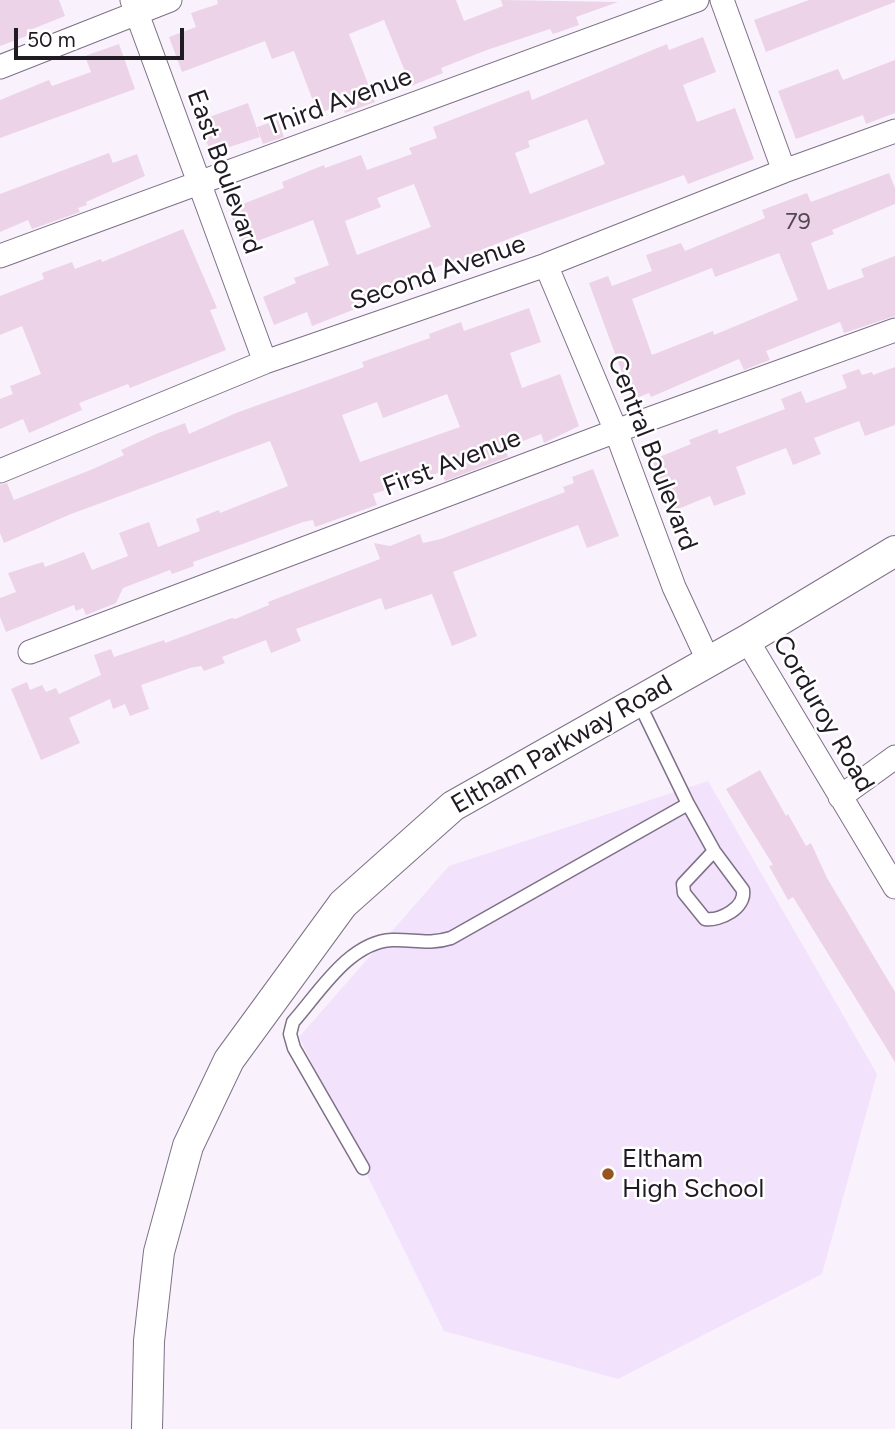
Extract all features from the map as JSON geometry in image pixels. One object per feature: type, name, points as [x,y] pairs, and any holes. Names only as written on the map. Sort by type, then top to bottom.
[{"type":"street","points":[[0,67],[135,6],[170,0]]},
{"type":"street","name":"Third Avenue","points":[[0,256],[697,0]]},
{"type":"street","points":[[722,0],[784,170]]},
{"type":"street","name":"East Boulevard","points":[[135,6],[265,362]]},
{"type":"street","name":"Second Avenue","points":[[0,471],[265,362],[546,265],[784,170],[895,131]]},
{"type":"street","name":"Central Boulevard","points":[[546,265],[616,431],[674,587],[708,660]]},
{"type":"street","name":"First Avenue","points":[[30,652],[616,431],[895,330]]},
{"type":"street","name":"Eltham Parkway Road","points":[[147,1429],[149,1341],[159,1252],[188,1146],[229,1060],[343,904],[453,806],[747,640],[895,551]]},
{"type":"street","name":"Corduroy Road","points":[[747,640],[895,887]]},
{"type":"street","points":[[839,797],[895,757]]},
{"type":"lane","points":[[638,700],[688,804],[714,851],[743,890],[744,897],[740,905],[716,919],[705,919],[684,893],[683,884],[714,851]]},
{"type":"lane","points":[[363,1168],[289,1034],[293,1021],[350,957],[378,942],[394,940],[433,944],[451,938],[688,804]]},
{"type":"shaded area","name":"Eltham High School","points":[[708,781],[877,1074],[822,1274],[618,1379],[444,1331],[299,1037],[449,866]]},
{"type":"building","points":[[0,0],[59,0],[65,16],[30,30],[32,34],[0,46]]},
{"type":"building","points":[[217,0],[456,0],[464,21],[503,6],[501,0],[618,2],[576,17],[579,25],[553,34],[550,29],[487,50],[441,68],[443,73],[411,86],[384,20],[349,34],[375,102],[345,113],[342,104],[318,114],[294,51],[272,59],[265,41],[182,72],[169,37],[196,27],[191,13],[218,4]]},
{"type":"building","points":[[809,0],[895,2],[766,52],[754,20]]},
{"type":"building","points":[[703,37],[716,72],[683,85],[697,122],[735,108],[754,159],[688,184],[684,175],[521,234],[476,252],[479,260],[448,271],[445,264],[399,281],[370,293],[373,302],[312,326],[307,312],[274,325],[263,297],[296,283],[294,278],[329,265],[313,220],[244,246],[231,215],[235,207],[284,188],[282,182],[324,165],[325,168],[361,155],[367,170],[412,154],[409,148],[437,138],[433,127],[529,90],[532,100],[667,44],[669,50]],"holes":[[[587,119],[605,164],[530,194],[515,153],[530,147],[528,141]],[[414,184],[431,227],[357,255],[345,221],[381,207],[377,198]]]},
{"type":"building","points":[[119,44],[135,89],[0,138],[0,100],[49,80],[52,86],[91,72],[85,56]]},
{"type":"building","points":[[895,60],[895,113],[866,124],[863,115],[796,139],[778,91],[838,69],[843,80]]},
{"type":"building","points":[[248,103],[260,137],[211,153],[198,121]]},
{"type":"building","points":[[278,120],[284,137],[263,144],[257,127]]},
{"type":"building","points":[[109,153],[113,163],[137,154],[145,176],[86,202],[87,205],[78,208],[80,212],[32,229],[28,220],[0,232],[0,194]]},
{"type":"building","points":[[889,173],[895,188],[895,204],[832,230],[834,234],[811,243],[828,290],[864,277],[861,269],[895,256],[895,316],[844,333],[840,322],[766,351],[770,360],[744,370],[739,359],[651,397],[649,393],[632,400],[589,283],[608,276],[612,286],[652,271],[646,255],[681,243],[685,251],[765,218],[762,210],[807,193],[811,202]],"holes":[[[779,253],[798,300],[714,335],[713,331],[652,355],[632,299],[712,268],[715,277]]]},
{"type":"building","points":[[183,229],[217,308],[210,310],[226,350],[130,388],[128,384],[79,403],[82,410],[29,433],[23,419],[0,429],[0,399],[13,394],[10,386],[41,374],[22,326],[0,335],[0,296],[44,279],[42,273],[72,262],[75,269],[101,259],[102,262]]},
{"type":"building","points":[[529,308],[541,342],[510,353],[522,388],[560,374],[579,426],[544,443],[541,434],[505,448],[508,457],[445,481],[441,472],[373,494],[377,505],[315,527],[313,520],[303,522],[193,562],[194,566],[172,574],[170,570],[123,588],[116,603],[86,615],[83,608],[76,611],[74,605],[6,632],[0,617],[0,598],[16,592],[8,573],[43,562],[45,567],[84,552],[92,570],[128,556],[119,533],[149,522],[158,547],[200,531],[196,519],[219,510],[220,513],[288,486],[270,441],[71,514],[4,543],[0,533],[0,485],[7,483],[14,500],[93,469],[124,455],[121,450],[185,423],[189,434],[236,413],[364,367],[362,362],[430,338],[429,334],[461,322],[464,331]],"holes":[[[447,394],[460,427],[360,462],[342,415],[377,402],[383,418]]]},
{"type":"building","points":[[895,367],[895,425],[865,436],[859,421],[814,438],[821,454],[793,465],[786,448],[736,467],[746,494],[714,506],[710,496],[673,511],[652,460],[691,444],[689,440],[717,429],[719,434],[785,409],[781,399],[801,391],[806,403],[847,388],[842,375],[859,369],[862,375],[872,372],[873,375]]},
{"type":"building","points":[[593,469],[619,536],[587,548],[578,525],[453,572],[477,636],[452,646],[432,594],[385,610],[381,598],[296,629],[301,641],[271,653],[266,640],[222,657],[225,663],[204,671],[201,666],[190,668],[141,685],[149,709],[130,716],[125,704],[113,709],[110,699],[69,718],[80,743],[41,760],[11,689],[27,682],[30,690],[42,685],[46,692],[56,688],[59,694],[101,675],[94,655],[111,649],[114,657],[235,619],[269,605],[268,602],[380,559],[374,543],[390,546],[420,534],[423,543],[441,539],[565,492],[563,487],[574,483],[572,477]]},
{"type":"building","points":[[760,770],[806,846],[811,843],[827,878],[895,992],[895,1062],[793,897],[788,900],[769,866],[773,865],[726,789]]},
{"type":"place","name":"Eltham High School","points":[[608,1174]]}]
